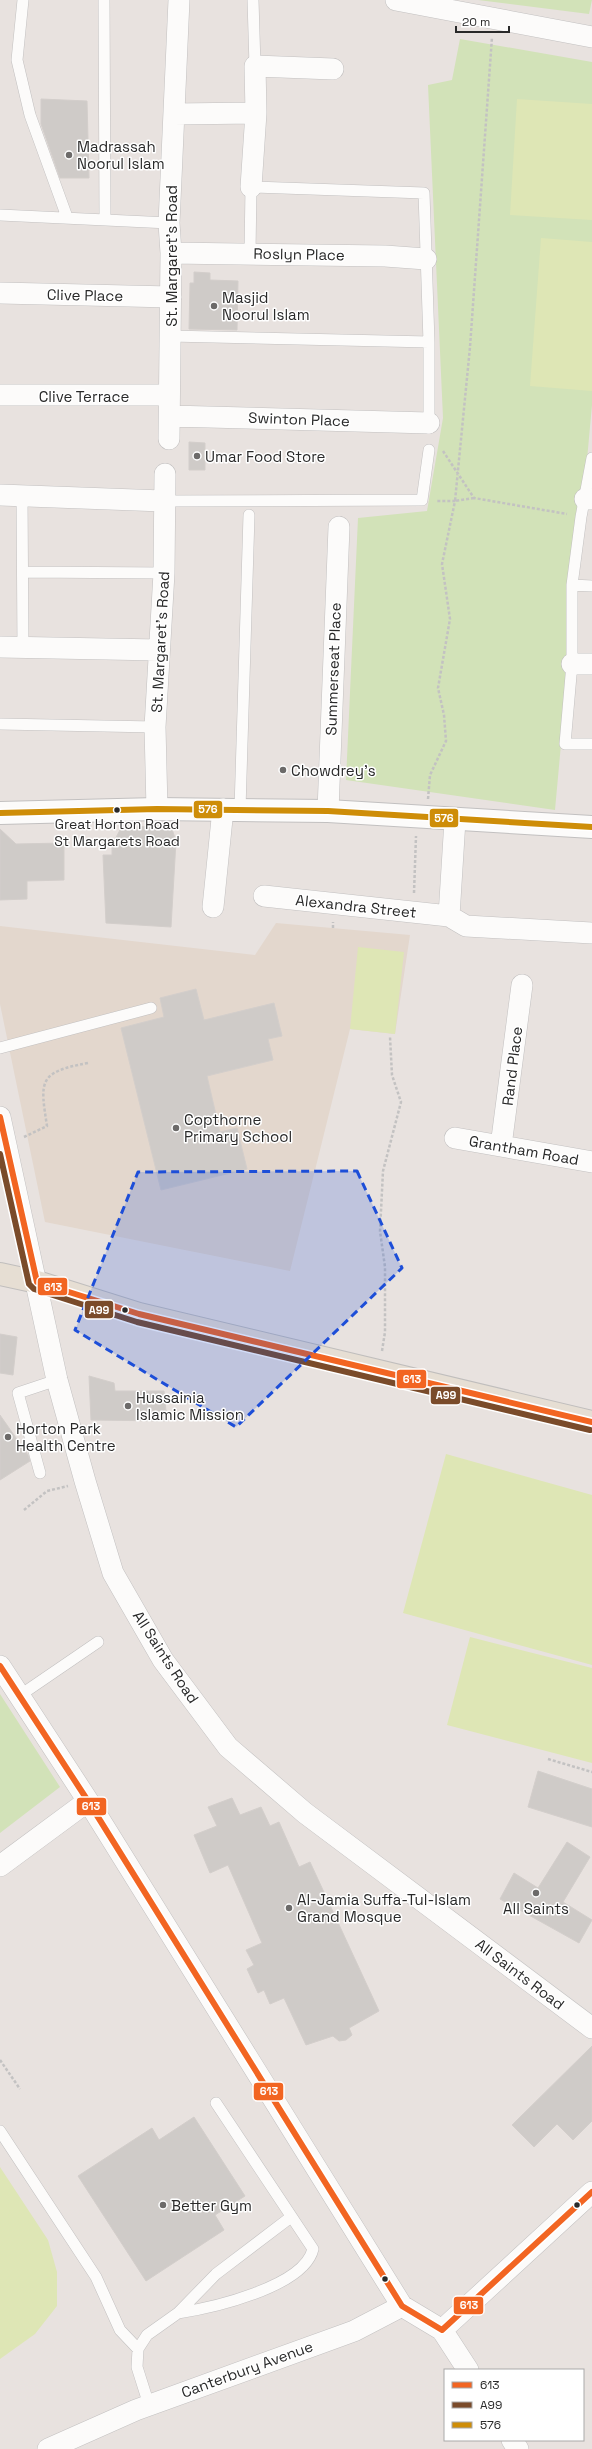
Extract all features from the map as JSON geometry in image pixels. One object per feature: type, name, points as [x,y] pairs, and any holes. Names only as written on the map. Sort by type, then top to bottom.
[{"type":"main road","points":[[0,1274],[37,1282],[139,1314],[592,1422]]},
{"type":"street","name":"St. Margaret's Road","points":[[169,439],[171,253],[169,223],[179,0]]},
{"type":"street","points":[[396,0],[592,37]]},
{"type":"street","points":[[251,187],[256,113],[255,66],[333,70]]},
{"type":"street","points":[[174,114],[256,113]]},
{"type":"street","name":"Roslyn Place","points":[[171,253],[385,256],[426,259]]},
{"type":"street","name":"Clive Place","points":[[0,293],[171,297]]},
{"type":"street","name":"Clive Terrace","points":[[0,395],[169,406]]},
{"type":"street","name":"Swinton Place","points":[[169,406],[429,428]]},
{"type":"street","name":"St. Margaret's Road","points":[[157,809],[155,727],[164,573],[163,501],[165,474]]},
{"type":"street","points":[[0,494],[163,501]]},
{"type":"street","name":"Summerseat Place","points":[[328,811],[339,527]]},
{"type":"street","points":[[0,647],[159,650]]},
{"type":"street","points":[[572,664],[592,664]]},
{"type":"street","points":[[0,813],[157,809],[328,811],[456,820],[592,827]]},
{"type":"street","points":[[213,907],[231,809]]},
{"type":"street","points":[[449,916],[456,820]]},
{"type":"street","name":"Alexandra Street","points":[[264,896],[449,916],[466,926],[592,933]]},
{"type":"street","name":"Rand Place","points":[[501,1146],[522,985]]},
{"type":"street","name":"All Saints Road","points":[[0,1117],[37,1282],[57,1380],[85,1481],[113,1573],[163,1660],[228,1747],[305,1813],[592,2028]]},
{"type":"street","name":"Grantham Road","points":[[455,1138],[592,1162]]},
{"type":"street","points":[[0,1666],[88,1801],[402,2306],[442,2330],[467,2369]]},
{"type":"street","points":[[0,1866],[88,1801]]},
{"type":"street","points":[[442,2330],[592,2192]]},
{"type":"street","name":"Canterbury Avenue","points":[[48,2449],[149,2405],[354,2331],[402,2306]]},
{"type":"lane","points":[[23,0],[18,60],[30,115],[67,217]]},
{"type":"lane","points":[[104,0],[104,218]]},
{"type":"lane","points":[[253,0],[255,66]]},
{"type":"lane","points":[[250,253],[251,187],[424,193],[429,342],[429,428]]},
{"type":"lane","points":[[0,215],[104,218],[169,223]]},
{"type":"lane","points":[[170,336],[429,342]]},
{"type":"lane","points":[[163,501],[422,500],[429,450]]},
{"type":"lane","points":[[592,458],[586,505],[572,585],[572,664],[565,744],[592,744]]},
{"type":"lane","points":[[22,495],[24,572],[23,648]]},
{"type":"lane","points":[[231,809],[249,515]]},
{"type":"lane","points":[[24,572],[164,573]]},
{"type":"lane","points":[[572,585],[592,586]]},
{"type":"lane","points":[[0,724],[155,727]]},
{"type":"lane","points":[[0,1048],[151,1008]]},
{"type":"lane","points":[[40,1473],[18,1392],[57,1380]]},
{"type":"lane","points":[[19,1696],[98,1642]]},
{"type":"lane","points":[[178,2313],[205,2309],[258,2294],[303,2267],[310,2259],[313,2249],[216,2104]]},
{"type":"lane","points":[[0,2131],[96,2277],[120,2330],[138,2349]]},
{"type":"lane","points":[[149,2405],[137,2367],[138,2349],[147,2335],[178,2313],[216,2274],[291,2217]]},
{"type":"path","points":[[413,912],[416,836],[423,836],[430,775],[446,741],[444,715],[438,688],[450,619],[442,564],[455,501],[471,332],[493,18]]},
{"type":"path","points":[[429,428],[474,498]]},
{"type":"path","points":[[422,500],[455,501],[474,498],[586,505]]},
{"type":"path","points":[[385,1332],[385,1267],[380,1231],[383,1171],[401,1102],[392,1075],[390,1037]]},
{"type":"path","points":[[6,1143],[36,1133],[47,1126],[42,1087],[47,1078],[68,1066],[88,1063]]},
{"type":"path","points":[[24,1510],[47,1491],[85,1481]]},
{"type":"path","points":[[548,1759],[592,1772]]},
{"type":"path","points":[[0,2060],[20,2089]]},
{"type":"highlighted area","points":[[357,1171],[402,1268],[236,1427],[75,1330],[138,1172]]},
{"type":"shaded area","name":"Copthorne Primary School","points":[[276,923],[410,935],[395,1034],[350,1029],[290,1271],[45,1222],[0,1004],[0,926],[255,955]]},
{"type":"green space","points":[[478,0],[592,0],[589,14]]},
{"type":"green space","points":[[460,39],[592,62],[592,405],[555,810],[346,780],[358,518],[427,511],[443,418],[428,85],[452,80]]},
{"type":"green space","points":[[517,99],[592,104],[592,220],[510,215]]},
{"type":"green space","points":[[541,238],[592,242],[592,391],[530,386]]},
{"type":"green space","points":[[358,947],[404,952],[395,1034],[350,1029]]},
{"type":"green space","points":[[446,1454],[592,1495],[592,1665],[403,1613]]},
{"type":"green space","points":[[470,1637],[592,1668],[592,1763],[447,1725]]},
{"type":"green space","points":[[0,1694],[60,1787],[0,1833]]},
{"type":"green space","points":[[0,2167],[48,2240],[57,2272],[57,2306],[35,2334],[0,2359]]},
{"type":"building","name":"Madrassah Noorul Islam","points":[[41,99],[87,101],[89,178],[60,178],[41,124]]},
{"type":"building","name":"Masjid Noorul Islam","points":[[194,272],[210,273],[210,280],[238,281],[237,330],[189,329],[190,283],[194,283]]},
{"type":"building","name":"Umar Food Store","points":[[189,442],[205,443],[205,470],[189,470]]},
{"type":"building","points":[[167,826],[172,829],[176,841],[171,927],[106,923],[103,855],[112,855],[112,841],[114,841],[120,830],[133,827]]},
{"type":"building","points":[[0,829],[16,844],[64,843],[64,880],[27,881],[27,899],[0,900]]},
{"type":"building","points":[[196,989],[204,1020],[274,1003],[282,1036],[268,1039],[273,1060],[207,1076],[220,1132],[237,1128],[247,1169],[161,1190],[121,1028],[164,1017],[160,998]]},
{"type":"building","name":"Horton Park Health Centre","points":[[0,1334],[17,1337],[13,1375],[0,1373]]},
{"type":"building","name":"Hussainia Islamic Mission","points":[[89,1376],[114,1383],[115,1391],[164,1391],[167,1421],[91,1420]]},
{"type":"building","name":"Horton Park Health Centre","points":[[0,1415],[28,1455],[30,1461],[0,1480]]},
{"type":"building","points":[[538,1771],[592,1789],[592,1827],[528,1807]]},
{"type":"building","name":"Al-Jamia Suffa-Tul-Islam Grand Mosque","points":[[232,1798],[240,1815],[261,1807],[270,1826],[279,1822],[299,1867],[310,1862],[379,2011],[349,2028],[352,2035],[346,2040],[339,2041],[333,2036],[306,2045],[284,1998],[270,2004],[264,1990],[258,1993],[247,1969],[254,1965],[246,1950],[262,1943],[228,1865],[210,1873],[194,1835],[217,1826],[208,1807]]},
{"type":"building","name":"All Saints","points":[[567,1842],[590,1857],[563,1902],[592,1920],[579,1943],[500,1899],[514,1873],[538,1888]]},
{"type":"building","points":[[592,2046],[592,2121],[573,2140],[557,2124],[534,2147],[512,2125]]},
{"type":"building","name":"Better Gym","points":[[194,2117],[245,2196],[215,2215],[224,2230],[146,2281],[78,2176],[152,2128],[159,2140]]},
{"type":"transit line","name":"576","points":[[0,813],[157,809],[328,811],[592,827]]},
{"type":"transit line","name":"613","points":[[0,1117],[37,1282],[139,1314],[592,1422]]},
{"type":"transit line","name":"A99","points":[[0,1154],[29,1284],[34,1289],[137,1322],[590,1430]]},
{"type":"transit line","name":"613","points":[[0,1666],[88,1801],[402,2306],[442,2330],[592,2192]]},
{"type":"place","name":"Madrassah Noorul Islam","points":[[69,155]]},
{"type":"place","name":"Masjid Noorul Islam","points":[[214,306]]},
{"type":"place","name":"Umar Food Store","points":[[197,456]]},
{"type":"place","name":"Chowdrey's","points":[[283,770]]},
{"type":"place","name":"Great Horton Road St Margarets Road","points":[[117,810]]},
{"type":"place","name":"Copthorne Primary School","points":[[176,1128]]},
{"type":"place","name":"Hussainia Islamic Mission","points":[[128,1406]]},
{"type":"place","name":"Horton Park Health Centre","points":[[8,1437]]},
{"type":"place","name":"All Saints","points":[[536,1893]]},
{"type":"place","name":"Al-Jamia Suffa-Tul-Islam Grand Mosque","points":[[289,1908]]},
{"type":"place","name":"Better Gym","points":[[163,2205]]}]
